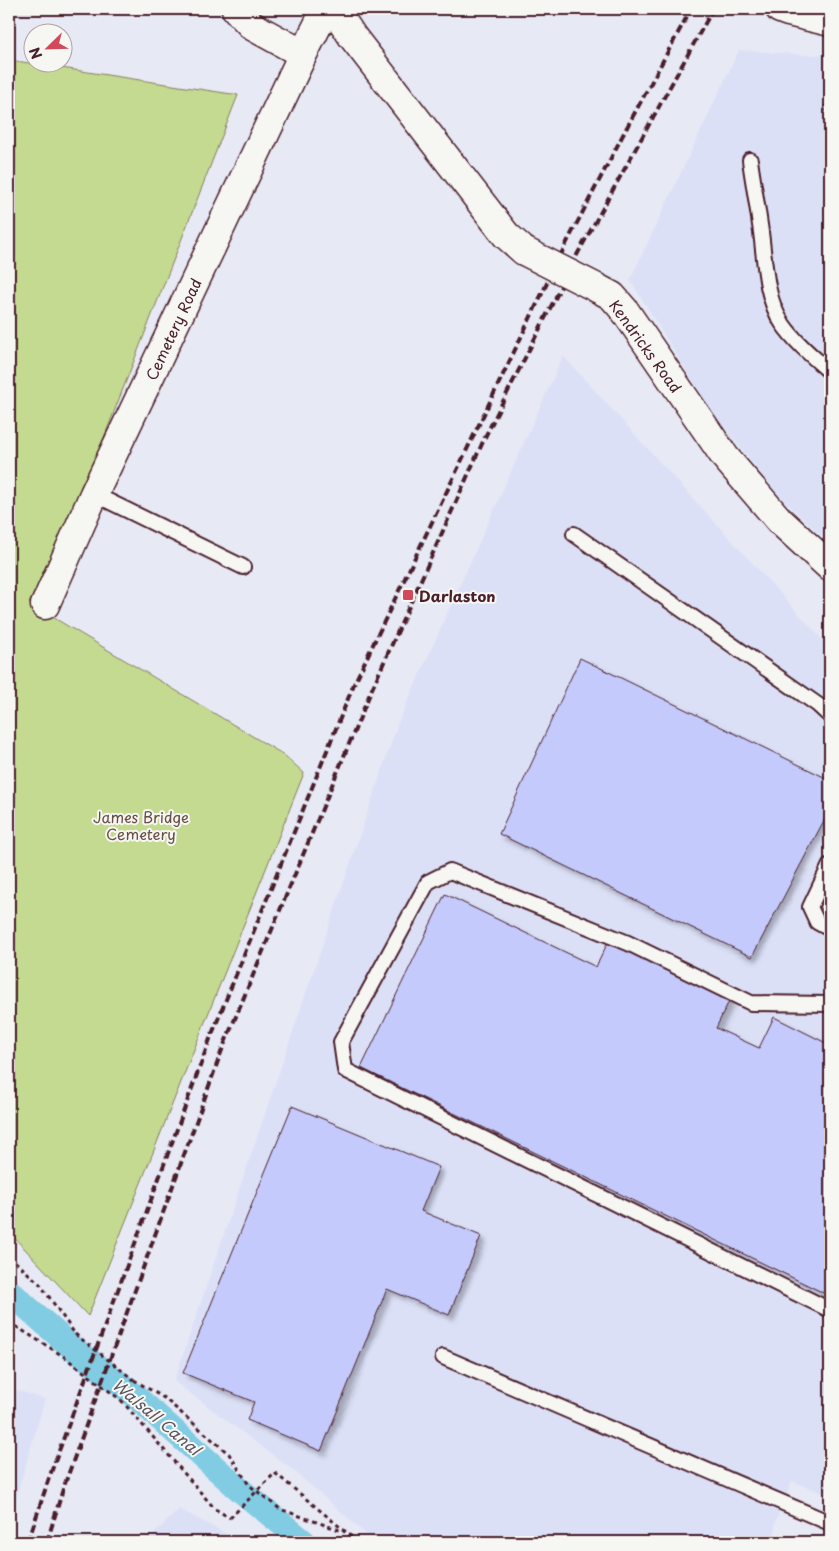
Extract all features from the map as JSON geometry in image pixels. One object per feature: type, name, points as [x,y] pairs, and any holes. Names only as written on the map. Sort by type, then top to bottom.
[{"type":"street","points":[[236,9],[252,26],[303,54]]},
{"type":"street","name":"Cemetery Road","points":[[45,605],[94,494],[326,9]]},
{"type":"street","name":"Kendricks Road","points":[[332,9],[338,13],[352,36],[506,235],[524,251],[612,296],[625,311],[725,457],[780,521],[830,566]]},
{"type":"street","points":[[784,11],[830,22]]},
{"type":"lane","points":[[750,160],[761,227],[764,264],[771,296],[780,321],[796,342],[830,372]]},
{"type":"lane","points":[[94,494],[243,567]]},
{"type":"lane","points":[[574,534],[818,705],[830,716]]},
{"type":"lane","points":[[830,865],[810,907],[817,922],[830,929]]},
{"type":"lane","points":[[830,1004],[751,1003],[614,937],[450,871],[428,882],[340,1042],[345,1070],[830,1310]]},
{"type":"lane","points":[[443,1358],[830,1522]]},
{"type":"path","points":[[9,1256],[40,1284],[76,1334],[134,1380],[164,1398],[229,1454],[249,1485],[280,1509],[345,1532]]},
{"type":"path","points":[[9,1322],[63,1356],[121,1400],[215,1509],[230,1518],[275,1473],[358,1542]]},
{"type":"shaded area","points":[[739,50],[807,55],[830,54],[830,544],[776,493],[710,409],[630,280]]},
{"type":"shaded area","points":[[563,356],[830,648],[830,1496],[792,1481],[775,1523],[775,1542],[375,1542],[294,1471],[174,1381],[398,723]]},
{"type":"shaded area","points":[[9,1388],[45,1399],[9,1522]]},
{"type":"shaded area","points":[[179,1509],[242,1542],[146,1542]]},
{"type":"green space","name":"James Bridge Cemetery","points":[[9,60],[22,62],[22,72],[72,72],[72,70],[238,95],[85,486],[29,603],[284,755],[304,773],[88,1316],[9,1232]]},
{"type":"building","points":[[830,102],[830,125],[824,106]]},
{"type":"building","points":[[580,658],[830,780],[830,809],[752,957],[499,834]]},
{"type":"building","points":[[445,894],[596,967],[610,938],[731,997],[716,1028],[759,1048],[774,1017],[830,1045],[830,1296],[361,1068]]},
{"type":"building","points":[[292,1106],[439,1167],[421,1211],[481,1236],[449,1315],[387,1289],[321,1451],[247,1420],[254,1402],[183,1373]]},
{"type":"waterway","name":"Walsall Canal","points":[[9,1291],[69,1345],[128,1390],[239,1489],[304,1542]]},
{"type":"railway","points":[[28,1542],[49,1478],[210,1039],[354,684],[564,248],[691,9]]},
{"type":"railway","points":[[47,1542],[63,1489],[222,1050],[371,691],[486,435],[578,253],[713,9]]},
{"type":"place","name":"Darlaston","points":[[408,595]]}]
